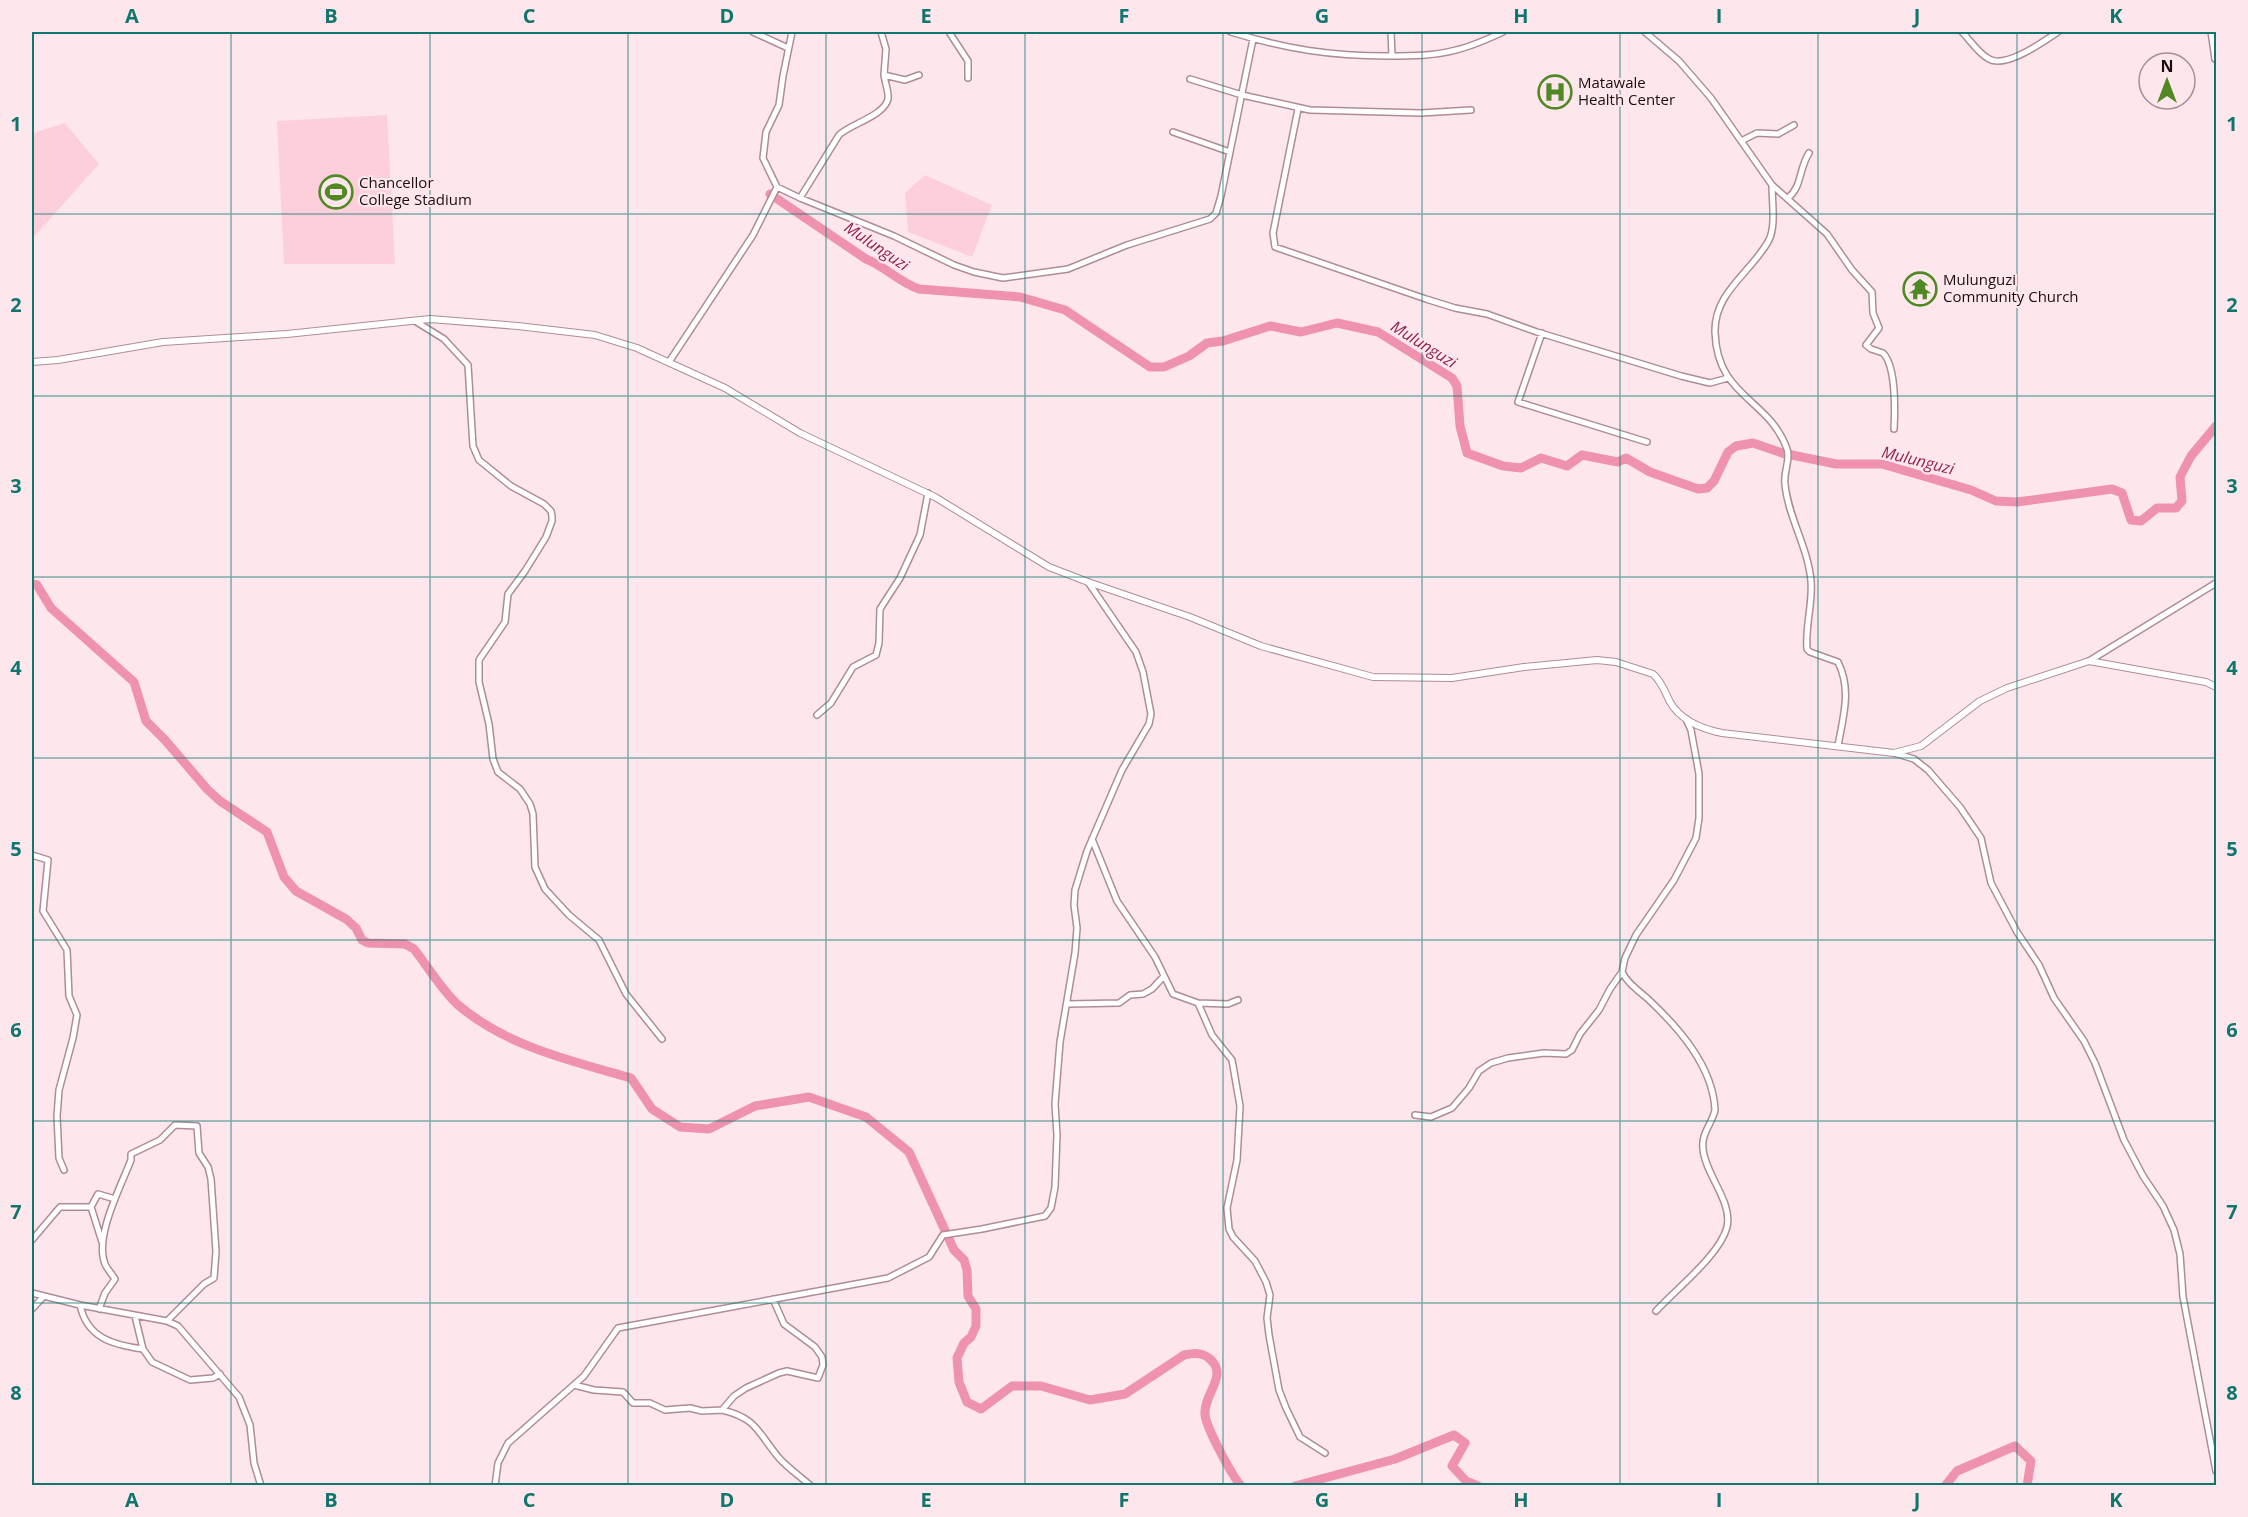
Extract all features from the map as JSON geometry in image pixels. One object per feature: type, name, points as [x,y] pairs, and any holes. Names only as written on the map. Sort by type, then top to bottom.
[{"type":"street","points":[[753,32],[788,48]]},
{"type":"street","points":[[792,32],[779,108],[766,132],[763,158],[777,187],[894,236],[954,265],[974,272],[1005,278],[1068,269],[1127,245],[1210,219],[1217,210],[1253,39]]},
{"type":"street","points":[[800,198],[839,135],[869,118],[886,103],[888,98],[884,75],[886,49],[881,32]]},
{"type":"street","points":[[949,32],[968,61],[969,78]]},
{"type":"street","points":[[1231,32],[1305,51],[1392,56],[1418,56],[1455,51],[1503,32]]},
{"type":"street","points":[[1391,32],[1392,56]]},
{"type":"street","points":[[1645,32],[1679,61],[1711,98],[1772,186],[1827,234],[1852,270],[1872,292],[1878,328],[1866,345],[1883,352],[1888,359],[1893,389],[1894,429]]},
{"type":"street","points":[[1962,32],[1982,54],[1990,60],[2000,62],[2020,55],[2058,32]]},
{"type":"street","points":[[2211,32],[2210,39],[2215,59]]},
{"type":"street","points":[[884,75],[908,80],[919,75]]},
{"type":"street","points":[[1190,79],[1298,109],[1421,112],[1471,110]]},
{"type":"street","points":[[1298,109],[1276,215],[1272,239],[1275,247],[1426,300],[1487,314],[1695,380],[1710,383],[1728,378]]},
{"type":"street","points":[[1741,141],[1757,133],[1778,135],[1794,125]]},
{"type":"street","points":[[1173,132],[1230,152]]},
{"type":"street","points":[[1788,198],[1797,189],[1804,160],[1809,153]]},
{"type":"street","points":[[1772,186],[1772,225],[1769,239],[1752,264],[1729,289],[1720,304],[1716,320],[1716,351],[1728,378],[1778,430],[1789,455],[1784,483],[1809,564],[1811,582],[1807,649],[1838,662],[1845,684],[1846,708],[1838,746]]},
{"type":"street","points":[[669,362],[753,235],[777,187]]},
{"type":"street","points":[[414,320],[444,339],[468,365],[470,375],[468,398],[473,446],[478,460],[511,486],[544,504],[551,511],[552,516],[546,537],[508,594],[505,622],[479,660],[479,682],[489,724],[493,759],[498,771],[519,789],[530,804],[533,814],[535,867],[545,889],[599,940],[627,994],[662,1039]]},
{"type":"street","points":[[32,362],[58,360],[163,342],[287,334],[414,320],[448,320],[596,335],[637,348],[725,388],[773,418],[829,448],[928,493],[1041,562],[1088,582],[1157,605],[1261,646],[1379,678],[1452,678],[1570,662],[1597,660],[1616,662],[1653,674],[1659,679],[1672,705],[1686,719],[1702,728],[1722,733],[1894,753],[1914,759],[1928,770],[1960,807],[1981,838],[1991,883],[2017,932],[2039,965],[2054,998],[2084,1041],[2098,1070],[2121,1133],[2138,1167],[2163,1206],[2174,1230],[2180,1254],[2182,1288],[2217,1471]]},
{"type":"street","points":[[1542,333],[1518,402],[1647,442]]},
{"type":"street","points":[[817,715],[831,703],[853,667],[876,655],[879,644],[880,609],[900,578],[920,535],[928,493]]},
{"type":"street","points":[[495,1485],[498,1463],[508,1443],[574,1385],[591,1367],[606,1342],[621,1326],[888,1278],[929,1257],[943,1235],[1045,1216],[1049,1213],[1055,1187],[1057,1135],[1055,1104],[1059,1047],[1068,1004],[1077,928],[1074,893],[1092,839],[1122,770],[1149,724],[1151,708],[1136,652],[1088,582]]},
{"type":"street","points":[[1894,753],[1921,746],[1980,701],[2007,688],[2089,661],[2217,583]]},
{"type":"street","points":[[2089,661],[2206,682],[2217,687]]},
{"type":"street","points":[[1415,1115],[1431,1117],[1452,1108],[1470,1088],[1479,1071],[1491,1064],[1508,1058],[1544,1053],[1566,1054],[1572,1050],[1580,1034],[1599,1010],[1622,972],[1625,958],[1636,936],[1662,900],[1696,838],[1700,818],[1699,774],[1691,730],[1686,719]]},
{"type":"street","points":[[1092,839],[1117,901],[1155,957],[1175,995],[1198,1003],[1228,1004],[1238,1000]]},
{"type":"street","points":[[32,855],[48,861],[43,911],[68,950],[69,996],[77,1015],[59,1090],[57,1116],[59,1158],[64,1170]]},
{"type":"street","points":[[1622,972],[1629,982],[1667,1019],[1702,1064],[1714,1106],[1714,1115],[1703,1138],[1703,1153],[1724,1202],[1727,1216],[1727,1229],[1711,1254],[1656,1311]]},
{"type":"street","points":[[1068,1004],[1119,1003],[1130,995],[1143,994],[1164,976]]},
{"type":"street","points":[[1198,1003],[1212,1035],[1232,1060],[1240,1106],[1237,1160],[1227,1208],[1229,1229],[1233,1237],[1255,1261],[1266,1282],[1270,1295],[1267,1318],[1269,1335],[1278,1383],[1286,1408],[1300,1437],[1324,1453]]},
{"type":"street","points":[[102,1242],[115,1199],[134,1152],[160,1140],[175,1125],[196,1126],[199,1153],[211,1179],[216,1251],[214,1278],[204,1284],[167,1321]]},
{"type":"street","points":[[99,1309],[105,1293],[115,1279],[104,1262],[102,1242],[91,1207],[98,1194],[115,1199]]},
{"type":"street","points":[[32,1240],[60,1207],[91,1207]]},
{"type":"street","points":[[32,1293],[99,1309],[167,1321],[182,1330],[234,1389],[245,1410],[252,1431],[254,1459],[261,1485]]},
{"type":"street","points":[[32,1309],[44,1296]]},
{"type":"street","points":[[723,1410],[734,1396],[779,1373],[787,1371],[818,1377],[823,1365],[822,1357],[815,1347],[784,1324],[773,1299]]},
{"type":"street","points":[[80,1305],[85,1323],[99,1337],[143,1349]]},
{"type":"street","points":[[135,1316],[143,1349],[152,1362],[186,1379],[213,1378],[220,1374]]},
{"type":"street","points":[[574,1385],[594,1390],[623,1392],[633,1403],[650,1404],[665,1410],[690,1408],[702,1411],[723,1410],[738,1414],[752,1422],[779,1458],[812,1485]]},
{"type":"shaded area","name":"Chancellor College Stadium","points":[[387,115],[395,264],[284,264],[277,121]]},
{"type":"shaded area","points":[[65,123],[99,164],[32,239],[32,137],[36,132]]},
{"type":"shaded area","points":[[925,175],[992,205],[972,257],[908,232],[905,193]]},
{"type":"waterway","name":"Mulunguzi","points":[[770,194],[866,259],[912,286],[919,289],[1020,297],[1065,310],[1150,367],[1164,367],[1189,356],[1207,343],[1223,341],[1270,326],[1301,332],[1337,323],[1378,332],[1452,378],[1457,386],[1460,426],[1467,453],[1503,466],[1521,468],[1541,458],[1567,466],[1582,455],[1618,462],[1626,458],[1650,472],[1698,489],[1707,488],[1714,481],[1728,452],[1736,446],[1753,443],[1782,453],[1836,464],[1882,464],[1971,490],[1996,501],[2017,502],[2112,489],[2122,493],[2131,520],[2141,521],[2157,508],[2176,508],[2182,501],[2180,477],[2191,456],[2216,426]]},
{"type":"waterway","points":[[32,584],[37,585],[51,608],[134,682],[146,721],[207,789],[220,801],[267,832],[284,877],[296,891],[346,919],[356,928],[362,940],[368,943],[405,944],[414,949],[451,998],[476,1019],[496,1031],[540,1050],[631,1078],[652,1109],[680,1127],[709,1129],[755,1106],[809,1097],[866,1117],[909,1152],[954,1250],[964,1260],[967,1270],[968,1296],[976,1309],[976,1326],[957,1358],[959,1382],[967,1402],[981,1409],[1012,1386],[1041,1386],[1090,1400],[1125,1394],[1184,1355],[1201,1354],[1210,1359],[1217,1372],[1205,1407],[1207,1422],[1231,1472],[1241,1486]]},
{"type":"waterway","points":[[1295,1486],[1395,1459],[1454,1435],[1465,1443],[1452,1466],[1466,1481],[1478,1486]]},
{"type":"waterway","points":[[1945,1486],[1957,1471],[2015,1446],[2031,1461],[2027,1486]]},
{"type":"place","name":"Matawale Health Center","points":[[1555,92]]},
{"type":"place","name":"Chancellor College Stadium","points":[[336,192]]},
{"type":"place","name":"Mulunguzi Community Church","points":[[1920,289]]}]
